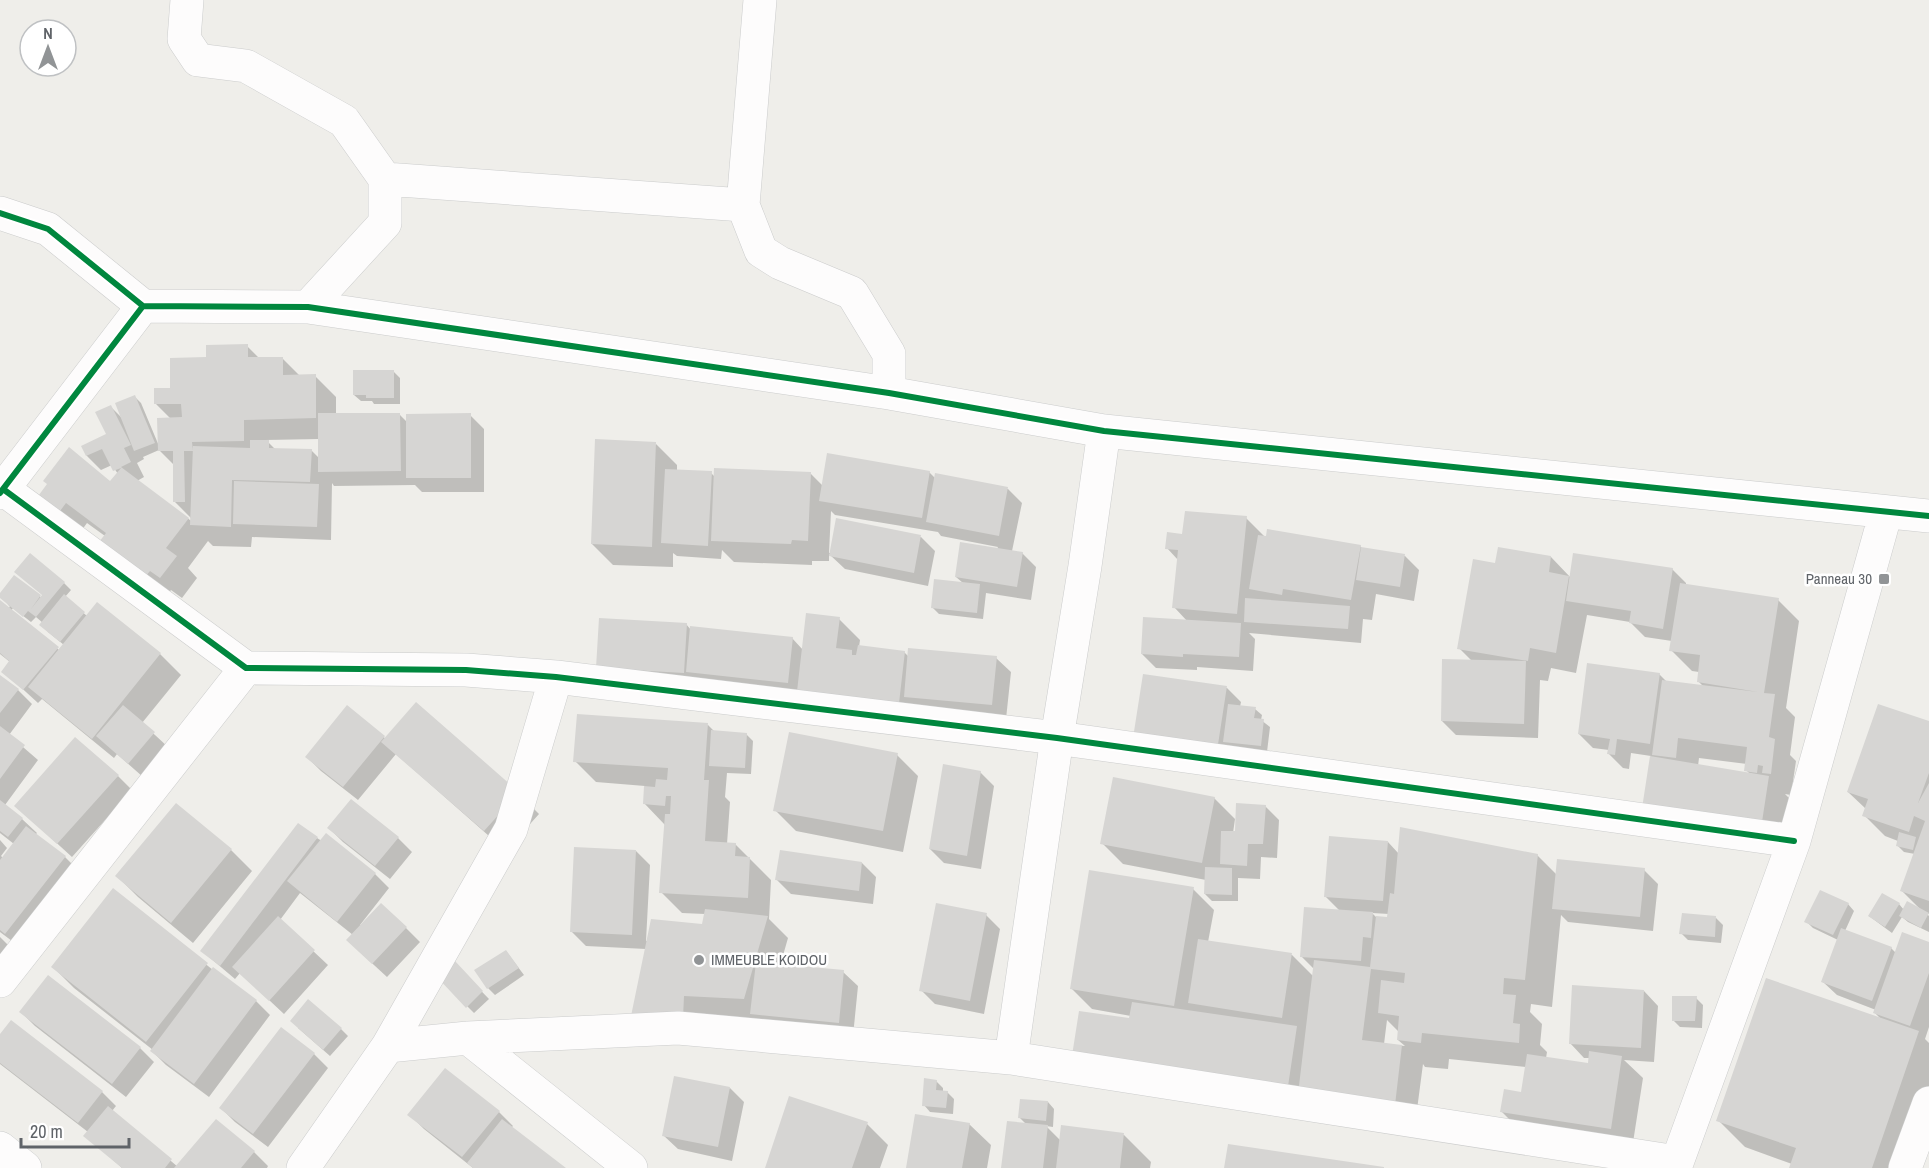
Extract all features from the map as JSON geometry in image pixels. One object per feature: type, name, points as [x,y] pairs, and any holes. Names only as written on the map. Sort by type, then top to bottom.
[{"type":"street","points":[[187,0],[184,39],[198,60],[246,66],[344,121],[386,179],[386,223],[308,307]]},
{"type":"street","points":[[760,0],[743,205],[761,251],[780,263],[852,293],[889,354],[889,393]]},
{"type":"street","points":[[386,179],[743,205]]},
{"type":"street","points":[[0,213],[48,229],[143,306],[308,307],[889,393],[1104,432],[1929,516]]},
{"type":"street","points":[[143,306],[2,491],[246,668],[466,670],[556,677],[1057,738],[1794,841]]},
{"type":"street","points":[[1011,1058],[1104,432]]},
{"type":"street","points":[[388,1046],[468,1038],[678,1028],[1011,1058],[1676,1165],[1794,841],[1886,512]]},
{"type":"street","points":[[0,981],[246,668]]},
{"type":"street","points":[[303,1168],[388,1046],[510,829],[556,677]]},
{"type":"street","points":[[468,1038],[631,1168]]},
{"type":"street","points":[[1905,1168],[1929,1103]]},
{"type":"street","points":[[0,1148],[25,1168]]},
{"type":"building","points":[[248,344],[248,357],[283,357],[283,375],[316,374],[316,418],[244,420],[244,441],[192,442],[193,451],[184,451],[185,502],[173,502],[173,451],[158,451],[157,418],[182,417],[181,404],[154,404],[154,388],[170,388],[170,358],[206,357],[206,345]]},
{"type":"building","points":[[353,370],[394,370],[394,398],[366,398],[366,395],[353,395]]},
{"type":"building","points":[[135,395],[155,443],[134,451],[115,403]]},
{"type":"building","points":[[111,405],[131,445],[124,448],[131,462],[121,467],[189,518],[166,548],[177,556],[160,578],[150,571],[138,585],[92,551],[106,533],[66,503],[57,515],[36,499],[47,484],[43,481],[69,447],[110,481],[121,468],[113,471],[102,449],[86,456],[81,446],[106,434],[95,412]]},
{"type":"building","points":[[318,413],[400,413],[401,471],[318,472]]},
{"type":"building","points":[[471,413],[471,478],[406,478],[406,414]]},
{"type":"building","points":[[595,439],[656,442],[652,547],[591,544]]},
{"type":"building","points":[[250,440],[269,440],[269,448],[312,449],[310,482],[232,480],[231,527],[190,525],[193,446],[250,448]]},
{"type":"building","points":[[827,453],[930,471],[922,518],[819,501]]},
{"type":"building","points":[[714,468],[811,472],[808,541],[792,540],[791,544],[711,541]]},
{"type":"building","points":[[665,469],[712,471],[708,546],[661,543]]},
{"type":"building","points":[[935,473],[1008,487],[999,536],[926,522]]},
{"type":"building","points":[[234,481],[319,484],[317,527],[233,524]]},
{"type":"building","points":[[1185,511],[1247,516],[1237,614],[1172,608],[1178,550],[1165,549],[1167,532],[1182,534]]},
{"type":"building","points":[[836,518],[921,535],[914,573],[829,556]]},
{"type":"building","points":[[1267,529],[1361,545],[1351,600],[1283,589],[1282,595],[1249,589],[1258,535],[1266,536]]},
{"type":"building","points":[[960,542],[1023,552],[1017,587],[955,577]]},
{"type":"building","points":[[1361,547],[1405,554],[1400,587],[1356,580]]},
{"type":"building","points":[[1498,547],[1551,556],[1549,572],[1569,576],[1556,653],[1530,648],[1528,661],[1457,649],[1473,559],[1495,563]]},
{"type":"building","points":[[30,553],[65,582],[36,617],[28,611],[23,617],[0,598],[0,593],[14,575],[41,595],[31,609],[42,595],[14,572]]},
{"type":"building","points":[[1573,553],[1673,568],[1663,629],[1629,623],[1631,611],[1566,601]]},
{"type":"building","points":[[934,579],[980,584],[977,613],[931,608]]},
{"type":"building","points":[[1680,583],[1779,598],[1764,693],[1775,694],[1769,737],[1775,739],[1771,774],[1762,773],[1763,766],[1758,765],[1757,773],[1744,771],[1747,747],[1678,738],[1676,758],[1652,755],[1662,680],[1758,692],[1697,682],[1700,655],[1669,651]]},
{"type":"building","points":[[64,594],[85,612],[60,642],[39,625]]},
{"type":"building","points":[[1245,598],[1350,606],[1348,629],[1244,622]]},
{"type":"building","points":[[0,600],[59,647],[23,690],[1,672],[9,661],[0,653]]},
{"type":"building","points":[[97,602],[161,653],[92,739],[28,687]]},
{"type":"building","points":[[806,613],[840,617],[836,648],[852,650],[852,655],[856,655],[858,645],[905,651],[898,712],[796,700]]},
{"type":"building","points":[[1143,617],[1241,623],[1239,657],[1141,654]]},
{"type":"building","points":[[599,618],[687,623],[684,673],[596,668]]},
{"type":"building","points":[[690,626],[793,637],[788,683],[686,672]]},
{"type":"building","points":[[908,648],[997,656],[992,705],[904,697]]},
{"type":"building","points":[[1442,659],[1526,661],[1524,724],[1441,721]]},
{"type":"building","points":[[1587,663],[1660,673],[1650,744],[1617,739],[1615,755],[1607,754],[1610,739],[1578,734]]},
{"type":"building","points":[[1143,674],[1227,686],[1217,751],[1133,738]]},
{"type":"building","points":[[0,675],[19,689],[0,713]]},
{"type":"building","points":[[416,702],[519,792],[484,831],[381,742]]},
{"type":"building","points":[[1228,704],[1256,707],[1254,718],[1264,719],[1261,746],[1223,742]]},
{"type":"building","points":[[1878,704],[1929,721],[1929,773],[1918,803],[1929,783],[1929,901],[1900,891],[1925,821],[1914,816],[1909,832],[1862,816],[1868,799],[1847,792]]},
{"type":"building","points":[[123,705],[155,732],[128,764],[96,736]]},
{"type":"building","points":[[347,705],[385,736],[343,787],[305,757]]},
{"type":"building","points":[[577,714],[708,723],[704,780],[709,780],[705,841],[736,843],[735,856],[750,857],[748,898],[659,893],[665,814],[670,814],[671,796],[666,796],[665,806],[643,804],[644,786],[655,787],[656,779],[667,780],[668,768],[573,762]]},
{"type":"building","points":[[0,726],[25,745],[0,779]]},
{"type":"building","points":[[711,730],[747,733],[745,768],[709,766]]},
{"type":"building","points":[[789,732],[898,753],[883,831],[773,811]]},
{"type":"building","points":[[75,737],[119,775],[57,844],[14,806]]},
{"type":"building","points":[[1650,756],[1769,776],[1760,835],[1641,815]]},
{"type":"building","points":[[943,764],[981,771],[967,856],[929,849]]},
{"type":"building","points":[[1113,777],[1215,797],[1202,863],[1100,844]]},
{"type":"building","points":[[351,799],[399,837],[375,866],[327,828]]},
{"type":"building","points":[[0,800],[23,818],[8,837],[0,831]]},
{"type":"building","points":[[176,803],[232,849],[171,923],[115,876]]},
{"type":"building","points":[[1236,803],[1266,805],[1263,844],[1248,844],[1247,866],[1220,864],[1221,831],[1235,831]]},
{"type":"building","points":[[298,823],[318,837],[220,966],[200,951]]},
{"type":"building","points":[[26,826],[66,856],[5,934],[0,930],[0,860]]},
{"type":"building","points":[[1400,827],[1538,854],[1525,980],[1504,978],[1503,994],[1516,995],[1513,1023],[1520,1024],[1519,1043],[1422,1033],[1421,1043],[1397,1040],[1399,1016],[1378,1013],[1381,980],[1404,983],[1405,973],[1371,969],[1362,1040],[1402,1045],[1395,1105],[1298,1094],[1314,960],[1370,967],[1376,916],[1387,917],[1390,893],[1394,894]]},
{"type":"building","points":[[1899,832],[1916,837],[1913,850],[1896,846]]},
{"type":"building","points":[[326,833],[376,873],[337,922],[287,881]]},
{"type":"building","points":[[1329,836],[1388,841],[1383,901],[1324,897]]},
{"type":"building","points":[[574,847],[636,850],[632,935],[570,932]]},
{"type":"building","points":[[780,850],[862,862],[859,891],[775,880]]},
{"type":"building","points":[[1557,859],[1645,868],[1640,917],[1552,909]]},
{"type":"building","points":[[1205,867],[1232,868],[1232,895],[1204,894]]},
{"type":"building","points":[[1089,870],[1194,887],[1174,1006],[1070,989]]},
{"type":"building","points":[[113,888],[208,963],[146,1042],[51,967]]},
{"type":"building","points":[[1820,890],[1849,903],[1833,935],[1804,922]]},
{"type":"building","points":[[1882,893],[1900,903],[1885,927],[1868,916]]},
{"type":"building","points":[[1907,901],[1929,913],[1921,928],[1899,916]]},
{"type":"building","points":[[381,903],[407,927],[372,964],[346,940]]},
{"type":"building","points":[[936,903],[987,913],[970,1001],[919,991]]},
{"type":"building","points":[[1304,907],[1373,912],[1371,938],[1363,937],[1361,961],[1300,957]]},
{"type":"building","name":"IMMEUBLE KOIDOU","points":[[705,909],[768,916],[744,999],[684,996],[683,1018],[631,1016],[651,919],[702,924]]},
{"type":"building","points":[[1682,913],[1716,916],[1715,937],[1679,934]]},
{"type":"building","points":[[278,916],[315,950],[269,1001],[232,967]]},
{"type":"building","points":[[1841,928],[1892,947],[1872,1001],[1821,982]]},
{"type":"building","points":[[1902,932],[1929,942],[1929,973],[1910,1026],[1873,1013]]},
{"type":"building","points":[[1198,939],[1292,953],[1282,1018],[1188,1003]]},
{"type":"building","points":[[506,950],[519,968],[487,989],[474,970]]},
{"type":"building","points":[[455,961],[483,991],[466,1008],[437,977]]},
{"type":"building","points":[[756,962],[844,970],[839,1023],[750,1014]]},
{"type":"building","points":[[213,967],[257,1000],[194,1084],[150,1051]]},
{"type":"building","points":[[48,975],[141,1047],[112,1084],[19,1012]]},
{"type":"building","points":[[1766,978],[1919,1031],[1872,1168],[1789,1168],[1796,1148],[1716,1121]]},
{"type":"building","points":[[1572,985],[1644,990],[1641,1048],[1569,1044]]},
{"type":"building","points":[[1672,996],[1697,996],[1695,1021],[1672,1021]]},
{"type":"building","points":[[308,999],[342,1028],[323,1050],[290,1021]]},
{"type":"building","points":[[1132,1002],[1297,1026],[1287,1093],[1071,1062],[1079,1011],[1129,1018]]},
{"type":"building","points":[[11,1020],[103,1091],[78,1123],[0,1063],[0,1034]]},
{"type":"building","points":[[281,1027],[315,1053],[253,1134],[219,1108]]},
{"type":"building","points":[[1589,1051],[1622,1056],[1611,1129],[1500,1112],[1504,1089],[1521,1092],[1527,1054],[1588,1063]]},
{"type":"building","points":[[445,1068],[500,1111],[462,1157],[407,1115]]},
{"type":"building","points":[[674,1076],[730,1087],[718,1147],[662,1136]]},
{"type":"building","points":[[924,1078],[937,1080],[936,1090],[948,1091],[946,1108],[922,1106]]},
{"type":"building","points":[[789,1096],[868,1122],[852,1168],[765,1168]]},
{"type":"building","points":[[1020,1099],[1048,1101],[1046,1121],[1018,1118]]},
{"type":"building","points":[[108,1106],[172,1159],[165,1168],[122,1168],[83,1136]]},
{"type":"building","points":[[915,1114],[970,1123],[962,1168],[906,1168]]},
{"type":"building","points":[[216,1119],[255,1151],[241,1168],[174,1168]]},
{"type":"building","points":[[502,1119],[566,1168],[473,1168],[467,1163]]},
{"type":"building","points":[[1007,1121],[1048,1125],[1043,1168],[1001,1168]]},
{"type":"building","points":[[1061,1125],[1124,1133],[1120,1168],[1056,1168]]},
{"type":"building","points":[[1228,1144],[1384,1167],[1384,1168],[1224,1168]]},
{"type":"cycle path","points":[[0,213],[48,229],[143,306],[308,307],[889,393],[1104,431],[1929,516]]},
{"type":"cycle path","points":[[0,493],[143,306]]},
{"type":"cycle path","points":[[3,489],[246,668],[466,670],[556,677],[1057,738],[1794,841]]},
{"type":"place","name":"Panneau 30","points":[[1884,579]]},
{"type":"place","name":"IMMEUBLE KOIDOU","points":[[699,960]]}]
